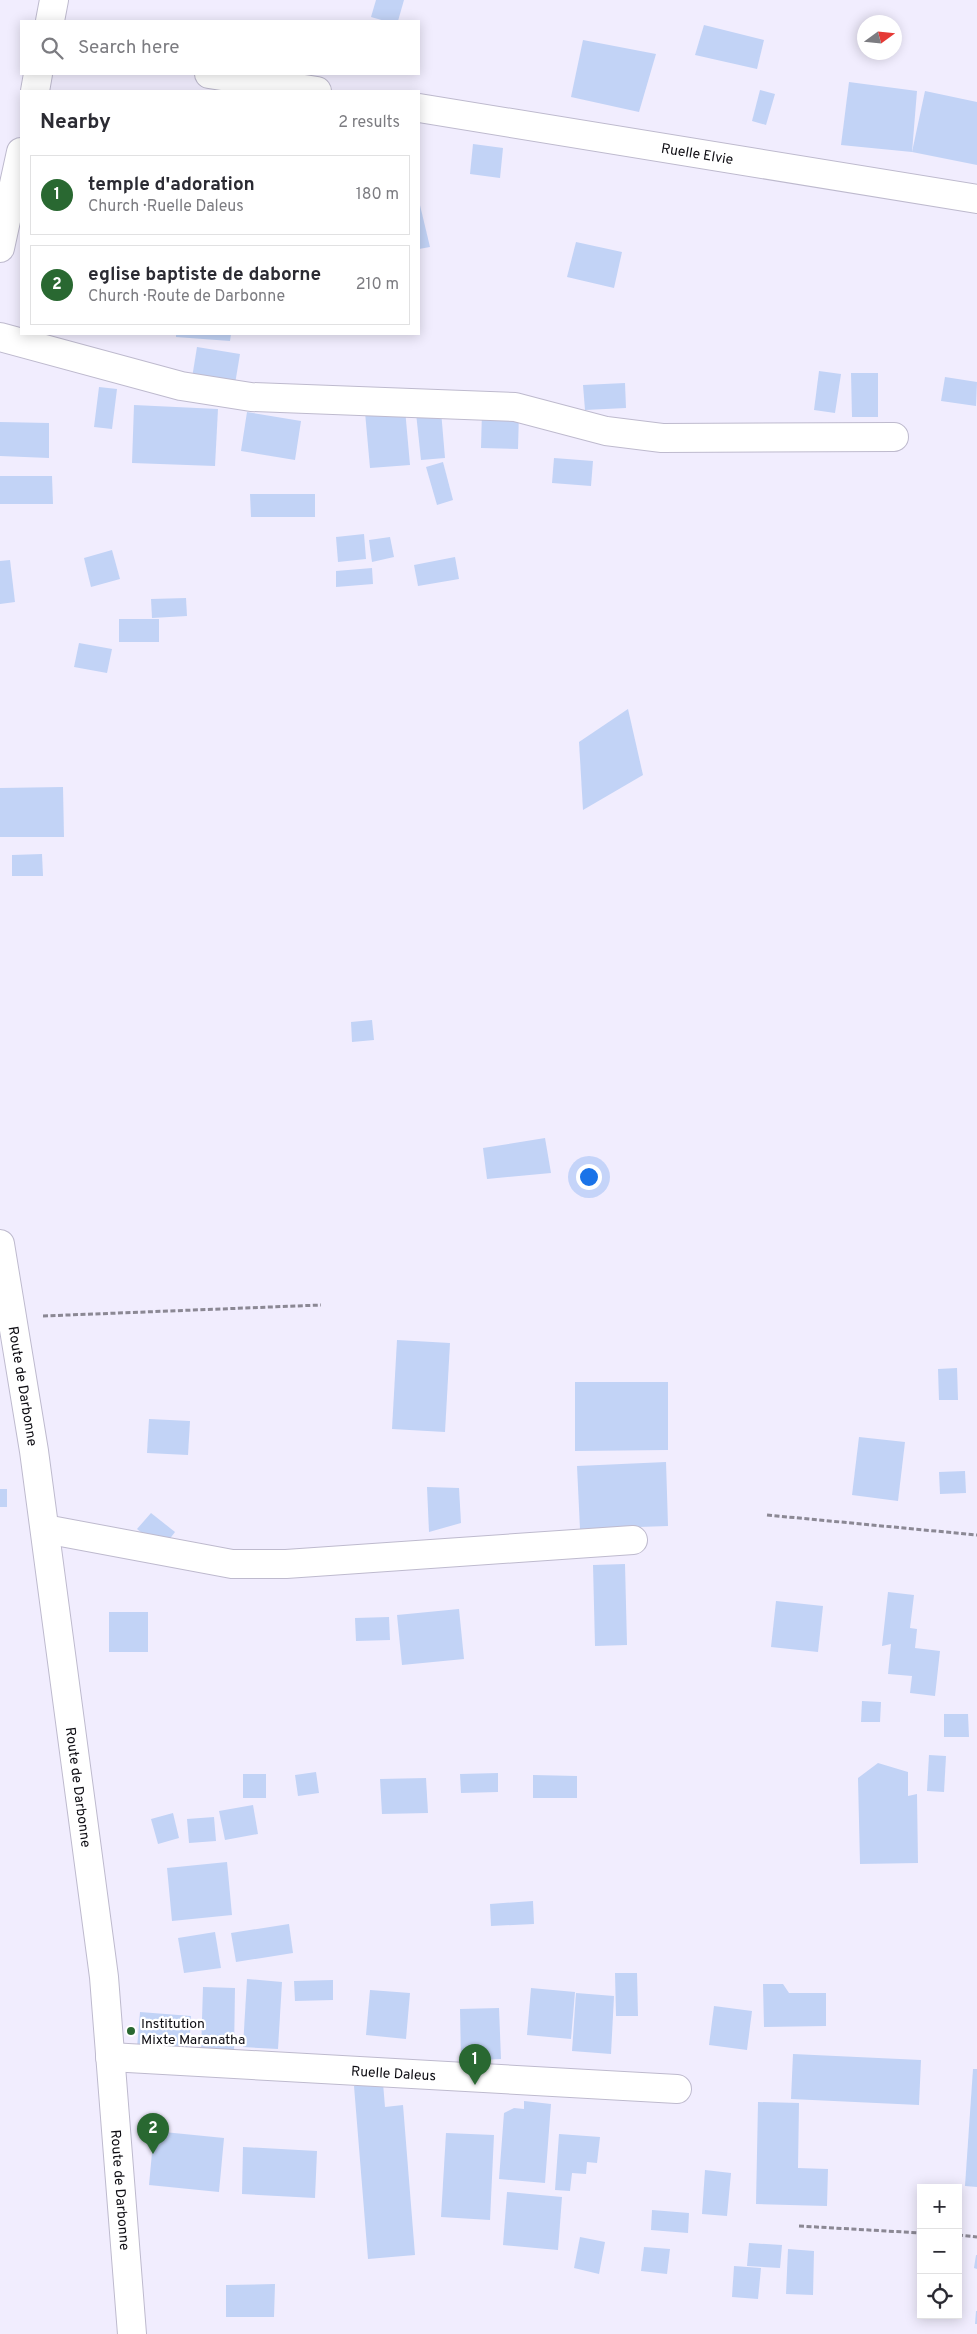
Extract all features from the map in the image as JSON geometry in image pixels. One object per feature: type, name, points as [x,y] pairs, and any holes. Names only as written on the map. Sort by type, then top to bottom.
[{"type":"street","points":[[50,20],[54,0]]},
{"type":"street","points":[[35,90],[38,75]]},
{"type":"street","points":[[215,75],[311,90]]},
{"type":"street","name":"Ruelle Elvie","points":[[420,108],[977,198]]},
{"type":"street","points":[[0,248],[20,157]]},
{"type":"street","points":[[0,336],[181,386],[251,397],[515,407],[606,431],[662,438],[894,437]]},
{"type":"street","name":"Route de Darbonne","points":[[0,1244],[34,1452],[104,1977],[132,2334]]},
{"type":"street","points":[[44,1529],[232,1564],[286,1564],[633,1540]]},
{"type":"street","name":"Ruelle Daleus","points":[[110,2057],[677,2089]]},
{"type":"path","points":[[12,1317],[321,1305]]},
{"type":"path","points":[[767,1515],[977,1536]]},
{"type":"path","points":[[799,2226],[917,2233]]},
{"type":"path","points":[[962,2236],[977,2236]]},
{"type":"building","points":[[376,0],[404,0],[398,20],[382,20],[371,17]]},
{"type":"building","points":[[704,25],[764,40],[757,69],[695,55]]},
{"type":"building","points":[[583,40],[656,54],[639,112],[571,97]]},
{"type":"building","points":[[849,82],[917,91],[912,152],[841,145]]},
{"type":"building","points":[[760,90],[775,94],[766,125],[752,121]]},
{"type":"building","points":[[925,91],[977,102],[977,165],[912,152]]},
{"type":"building","points":[[473,144],[503,148],[500,178],[470,174]]},
{"type":"building","points":[[420,205],[430,247],[420,249]]},
{"type":"building","points":[[576,242],[622,252],[614,288],[567,277]]},
{"type":"building","points":[[176,335],[231,335],[230,341],[176,337]]},
{"type":"building","points":[[197,347],[240,354],[235,384],[192,378]]},
{"type":"building","points":[[819,371],[841,374],[835,413],[814,410]]},
{"type":"building","points":[[851,373],[878,373],[878,417],[852,417]]},
{"type":"building","points":[[945,377],[977,382],[976,406],[941,401]]},
{"type":"building","points":[[625,383],[626,408],[585,410],[583,385]]},
{"type":"building","points":[[99,387],[117,389],[112,429],[94,427]]},
{"type":"building","points":[[134,405],[218,409],[215,466],[132,463]]},
{"type":"building","points":[[405,409],[410,465],[370,468],[365,412]]},
{"type":"building","points":[[441,411],[445,458],[421,460],[416,413]]},
{"type":"building","points":[[482,411],[519,412],[518,449],[481,448]]},
{"type":"building","points":[[247,412],[301,421],[295,460],[241,451]]},
{"type":"building","points":[[0,422],[49,423],[49,458],[0,456]]},
{"type":"building","points":[[554,458],[593,461],[591,486],[552,483]]},
{"type":"building","points":[[443,462],[453,500],[437,505],[426,467]]},
{"type":"building","points":[[0,476],[52,476],[53,504],[0,504]]},
{"type":"building","points":[[250,494],[315,494],[315,517],[251,517]]},
{"type":"building","points":[[364,534],[366,559],[338,562],[336,537]]},
{"type":"building","points":[[390,537],[394,557],[372,562],[369,540]]},
{"type":"building","points":[[112,550],[120,579],[91,587],[84,558]]},
{"type":"building","points":[[455,557],[459,579],[418,586],[414,565]]},
{"type":"building","points":[[10,560],[15,602],[0,604],[0,561]]},
{"type":"building","points":[[372,568],[373,584],[336,587],[336,571]]},
{"type":"building","points":[[186,598],[187,616],[152,618],[151,599]]},
{"type":"building","points":[[119,619],[159,619],[159,642],[119,642]]},
{"type":"building","points":[[79,643],[112,649],[107,673],[74,667]]},
{"type":"building","points":[[628,709],[643,775],[583,810],[579,742]]},
{"type":"building","points":[[63,787],[64,837],[0,837],[0,788]]},
{"type":"building","points":[[42,854],[43,876],[12,876],[12,855]]},
{"type":"building","points":[[372,1020],[374,1040],[352,1042],[351,1022]]},
{"type":"building","points":[[545,1138],[551,1173],[487,1179],[483,1148]]},
{"type":"building","points":[[397,1340],[450,1343],[445,1432],[392,1429]]},
{"type":"building","points":[[957,1368],[958,1400],[939,1400],[938,1369]]},
{"type":"building","points":[[575,1382],[668,1382],[668,1450],[575,1451]]},
{"type":"building","points":[[149,1419],[190,1421],[188,1455],[147,1453]]},
{"type":"building","points":[[859,1437],[905,1442],[898,1501],[852,1495]]},
{"type":"building","points":[[666,1462],[668,1526],[580,1529],[577,1466]]},
{"type":"building","points":[[965,1471],[966,1493],[940,1494],[939,1472]]},
{"type":"building","points":[[427,1487],[459,1488],[461,1523],[429,1532]]},
{"type":"building","points":[[0,1489],[7,1489],[7,1507],[0,1507]]},
{"type":"building","points":[[151,1513],[175,1532],[162,1549],[137,1529]]},
{"type":"building","points":[[625,1564],[627,1645],[595,1646],[593,1565]]},
{"type":"building","points":[[888,1592],[914,1595],[910,1628],[917,1629],[915,1648],[940,1651],[935,1696],[910,1693],[912,1676],[888,1674],[891,1644],[882,1646]]},
{"type":"building","points":[[776,1601],[823,1606],[818,1652],[771,1647]]},
{"type":"building","points":[[459,1609],[464,1659],[402,1665],[397,1615]]},
{"type":"building","points":[[109,1612],[148,1612],[148,1652],[109,1652]]},
{"type":"building","points":[[389,1617],[390,1640],[356,1641],[355,1618]]},
{"type":"building","points":[[862,1701],[881,1702],[880,1722],[861,1722]]},
{"type":"building","points":[[944,1714],[968,1714],[969,1737],[944,1737]]},
{"type":"building","points":[[929,1755],[946,1756],[944,1792],[927,1791]]},
{"type":"building","points":[[878,1763],[908,1772],[908,1796],[917,1794],[918,1863],[860,1864],[858,1778]]},
{"type":"building","points":[[316,1772],[319,1793],[298,1796],[295,1775]]},
{"type":"building","points":[[498,1773],[498,1792],[461,1793],[460,1774]]},
{"type":"building","points":[[243,1774],[266,1774],[266,1798],[243,1798]]},
{"type":"building","points":[[533,1775],[577,1776],[577,1798],[533,1798]]},
{"type":"building","points":[[426,1778],[428,1813],[382,1814],[380,1779]]},
{"type":"building","points":[[253,1805],[258,1834],[225,1840],[219,1811]]},
{"type":"building","points":[[173,1813],[179,1838],[158,1844],[151,1819]]},
{"type":"building","points":[[214,1817],[216,1841],[189,1843],[187,1819]]},
{"type":"building","points":[[227,1862],[232,1915],[172,1921],[167,1868]]},
{"type":"building","points":[[533,1901],[534,1924],[491,1926],[490,1904]]},
{"type":"building","points":[[289,1924],[293,1953],[236,1962],[231,1933]]},
{"type":"building","points":[[215,1932],[221,1968],[184,1973],[178,1938]]},
{"type":"building","points":[[615,1973],[637,1973],[638,2016],[616,2016]]},
{"type":"building","points":[[247,1979],[282,1982],[278,2049],[243,2047]]},
{"type":"building","points":[[333,1980],[333,2000],[295,2001],[294,1981]]},
{"type":"building","points":[[763,1984],[783,1984],[789,1993],[826,1993],[826,2026],[764,2027]]},
{"type":"building","points":[[203,1987],[235,1988],[234,2053],[201,2052]]},
{"type":"building","points":[[531,1988],[575,1992],[571,2039],[527,2035]]},
{"type":"building","points":[[370,1990],[410,1993],[406,2039],[366,2035]]},
{"type":"building","points":[[576,1993],[614,1996],[611,2054],[572,2051]]},
{"type":"building","points":[[714,2006],[752,2011],[747,2050],[709,2045]]},
{"type":"building","points":[[499,2008],[501,2059],[461,2061],[460,2009]]},
{"type":"building","points":[[140,2012],[191,2016],[189,2052],[137,2048]]},
{"type":"building","points":[[793,2054],[921,2060],[919,2105],[791,2099]]},
{"type":"building","points":[[973,2069],[977,2069],[977,2187],[965,2186]]},
{"type":"building","points":[[383,2083],[385,2107],[403,2105],[415,2255],[368,2259],[354,2086]]},
{"type":"building","points":[[524,2101],[551,2104],[545,2183],[499,2179],[504,2113],[514,2108],[524,2109]]},
{"type":"building","points":[[758,2102],[799,2103],[798,2168],[828,2169],[827,2206],[756,2204]]},
{"type":"building","points":[[154,2131],[224,2138],[219,2192],[149,2185]]},
{"type":"building","points":[[446,2133],[494,2135],[490,2220],[441,2217]]},
{"type":"building","points":[[559,2134],[600,2137],[597,2163],[587,2162],[586,2174],[572,2173],[570,2191],[555,2190]]},
{"type":"building","points":[[243,2147],[317,2151],[315,2198],[242,2194]]},
{"type":"building","points":[[705,2170],[731,2173],[727,2216],[702,2214]]},
{"type":"building","points":[[507,2192],[562,2197],[558,2250],[503,2245]]},
{"type":"building","points":[[652,2210],[689,2213],[688,2233],[651,2230]]},
{"type":"building","points":[[580,2237],[605,2242],[599,2274],[574,2268]]},
{"type":"building","points":[[749,2243],[782,2245],[780,2268],[747,2266]]},
{"type":"building","points":[[644,2247],[670,2249],[667,2274],[641,2271]]},
{"type":"building","points":[[788,2249],[814,2251],[813,2295],[786,2294]]},
{"type":"building","points":[[977,2255],[977,2269],[974,2268]]},
{"type":"building","points":[[734,2266],[761,2268],[758,2299],[732,2297]]},
{"type":"building","points":[[275,2284],[274,2317],[226,2317],[226,2285]]},
{"type":"building","points":[[976,2311],[977,2324],[975,2324]]},
{"type":"place","name":"Institution Mixte Maranatha","points":[[131,2031]]},
{"type":"place","name":"temple d'adoration","points":[[475,2085]]},
{"type":"place","name":"eglise baptiste de daborne","points":[[153,2154]]}]
